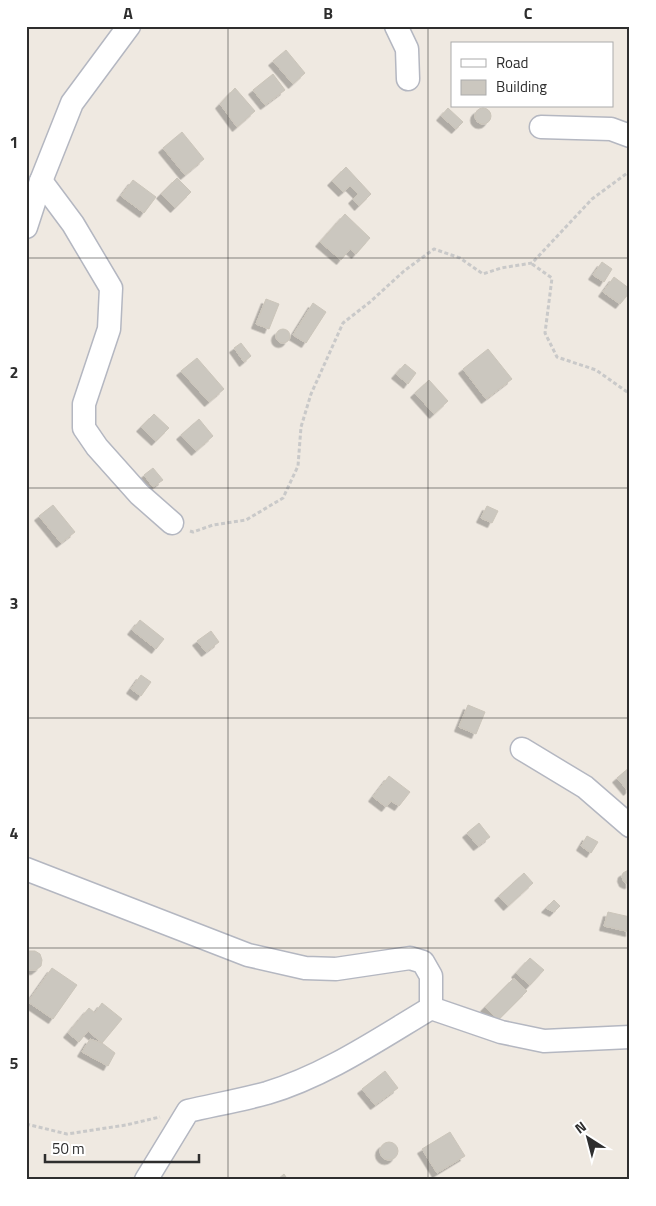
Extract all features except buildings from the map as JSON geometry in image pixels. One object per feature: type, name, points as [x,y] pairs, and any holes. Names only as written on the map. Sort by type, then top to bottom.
[{"type":"street","points":[[26,227],[41,181],[72,103],[113,46],[130,26]]},
{"type":"street","points":[[396,26],[407,49],[408,79]]},
{"type":"street","points":[[540,127],[611,129],[630,136]]},
{"type":"street","points":[[41,181],[73,224],[111,288],[109,329],[84,404],[84,428],[96,448],[139,494],[172,523]]},
{"type":"street","points":[[522,749],[585,787],[630,826]]},
{"type":"street","points":[[26,869],[248,955],[304,968],[336,969],[410,958],[423,962],[431,976],[431,1008]]},
{"type":"street","points":[[146,1180],[188,1111],[267,1093],[310,1076],[356,1052],[431,1008],[501,1032],[544,1041],[630,1036]]},
{"type":"path","points":[[172,523],[194,532],[213,525],[246,520],[283,498],[298,466],[301,427],[311,394],[343,322],[370,302],[404,271],[434,249],[460,258],[483,274],[501,268],[532,263],[592,199],[630,171]]},
{"type":"path","points":[[532,263],[552,278],[545,333],[557,357],[596,370],[630,394]]},
{"type":"path","points":[[26,1124],[67,1134],[126,1125],[188,1111]]}]
